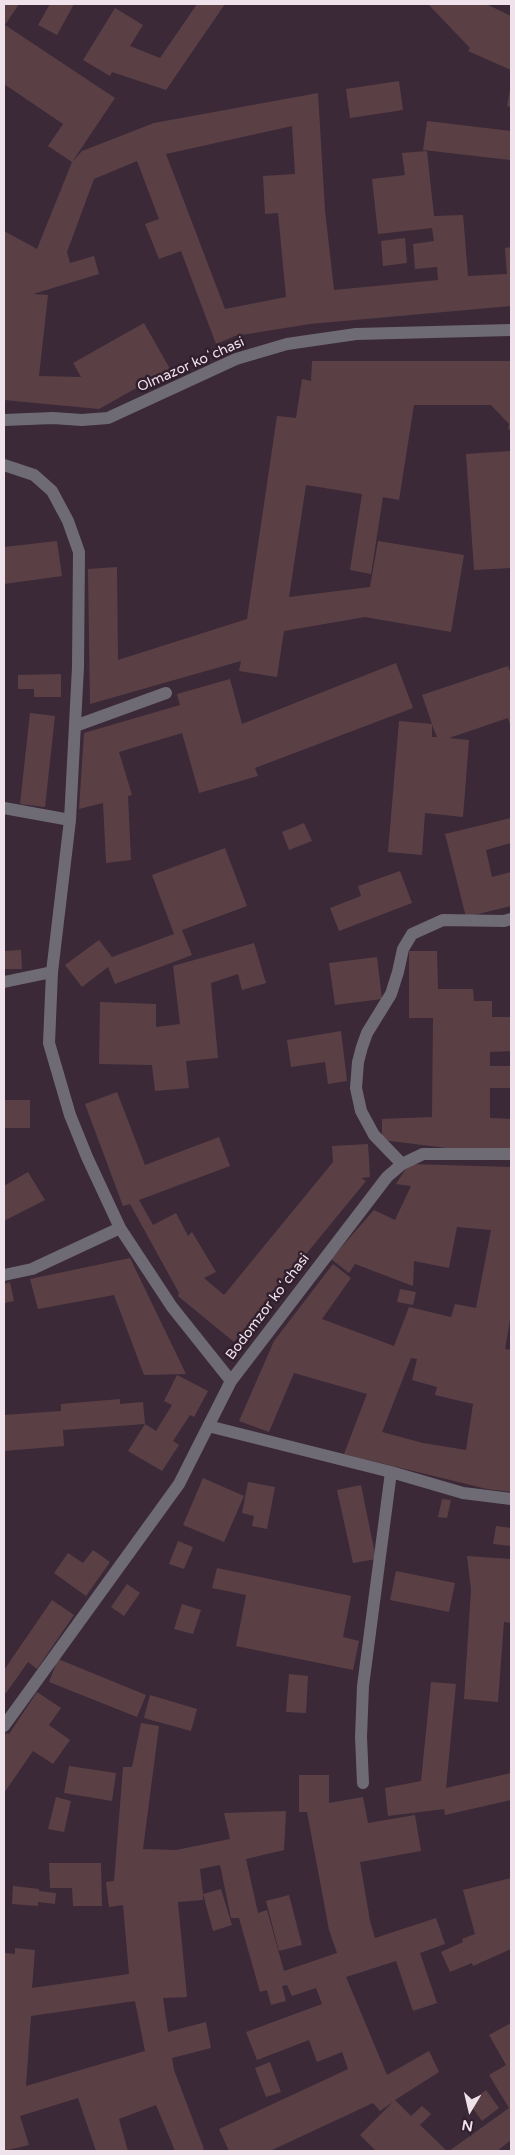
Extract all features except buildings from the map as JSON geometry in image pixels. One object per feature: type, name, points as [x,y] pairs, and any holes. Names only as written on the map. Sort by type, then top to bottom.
[{"type":"street","name":"Olmazor koʻchasi","points":[[4,420],[108,418],[236,359],[287,344],[356,334],[511,330]]},
{"type":"street","name":"Bodomzor koʻchasi","points":[[4,465],[34,474],[52,491],[68,521],[79,552],[76,726],[70,820],[52,972],[49,1042],[70,1116],[87,1157],[120,1228],[172,1307],[231,1381],[387,1177],[402,1164],[423,1154],[511,1154]]},
{"type":"street","points":[[76,726],[166,693]]},
{"type":"street","points":[[4,808],[70,820]]},
{"type":"street","points":[[402,1164],[374,1135],[361,1111],[356,1088],[358,1062],[367,1033],[391,994],[403,949],[412,934],[442,920],[504,921],[511,919]]},
{"type":"street","points":[[4,982],[52,972]]},
{"type":"street","points":[[4,1275],[32,1269],[120,1228]]},
{"type":"street","points":[[4,1726],[179,1484],[231,1381]]},
{"type":"street","points":[[208,1426],[391,1472],[463,1493],[511,1499]]},
{"type":"street","points":[[363,1783],[360,1737],[363,1686],[391,1472]]}]
